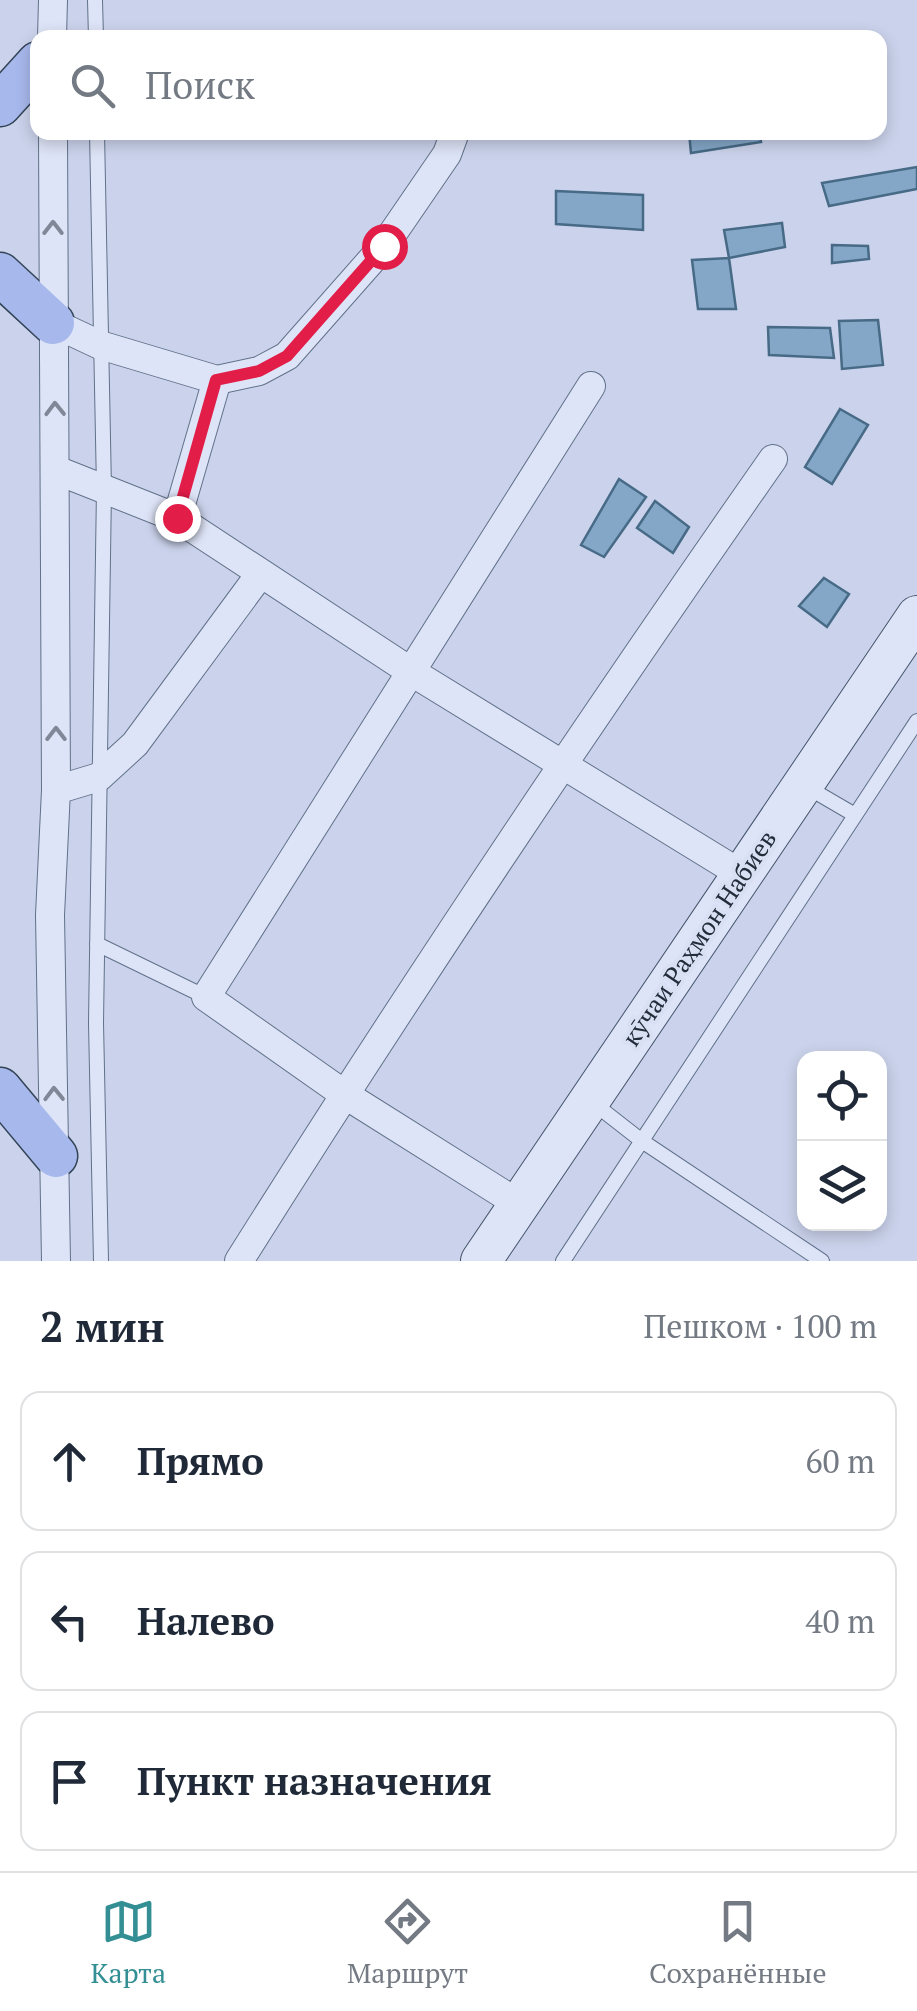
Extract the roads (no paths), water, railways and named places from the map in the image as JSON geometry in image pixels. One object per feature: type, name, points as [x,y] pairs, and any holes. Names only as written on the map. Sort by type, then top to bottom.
[{"type":"main road","points":[[0,104],[30,72]]},
{"type":"main road","points":[[0,274],[54,323]]},
{"type":"main road","name":"кӯчаи Раҳмон Набиев","points":[[481,1261],[917,616]]},
{"type":"main road","points":[[0,1089],[56,1156]]},
{"type":"street","points":[[52,30],[53,0]]},
{"type":"street","points":[[53,140],[56,790],[50,914],[56,1261]]},
{"type":"street","points":[[54,323],[100,345],[216,380],[259,371],[287,356],[384,246],[452,140]]},
{"type":"street","points":[[177,518],[216,380]]},
{"type":"street","points":[[520,1204],[344,1094],[206,997],[591,386]]},
{"type":"street","points":[[238,1261],[562,766],[773,458]]},
{"type":"street","points":[[56,470],[177,518],[410,671],[742,874]]},
{"type":"street","points":[[56,790],[99,777],[135,744],[261,572]]},
{"type":"lane","points":[[96,0],[96,30]]},
{"type":"lane","points":[[97,140],[104,489],[97,944],[100,1261]]},
{"type":"lane","points":[[564,1261],[917,721]]},
{"type":"lane","points":[[802,784],[855,816]]},
{"type":"lane","points":[[97,944],[206,997]]},
{"type":"lane","points":[[589,1100],[642,1141],[822,1261]]}]
